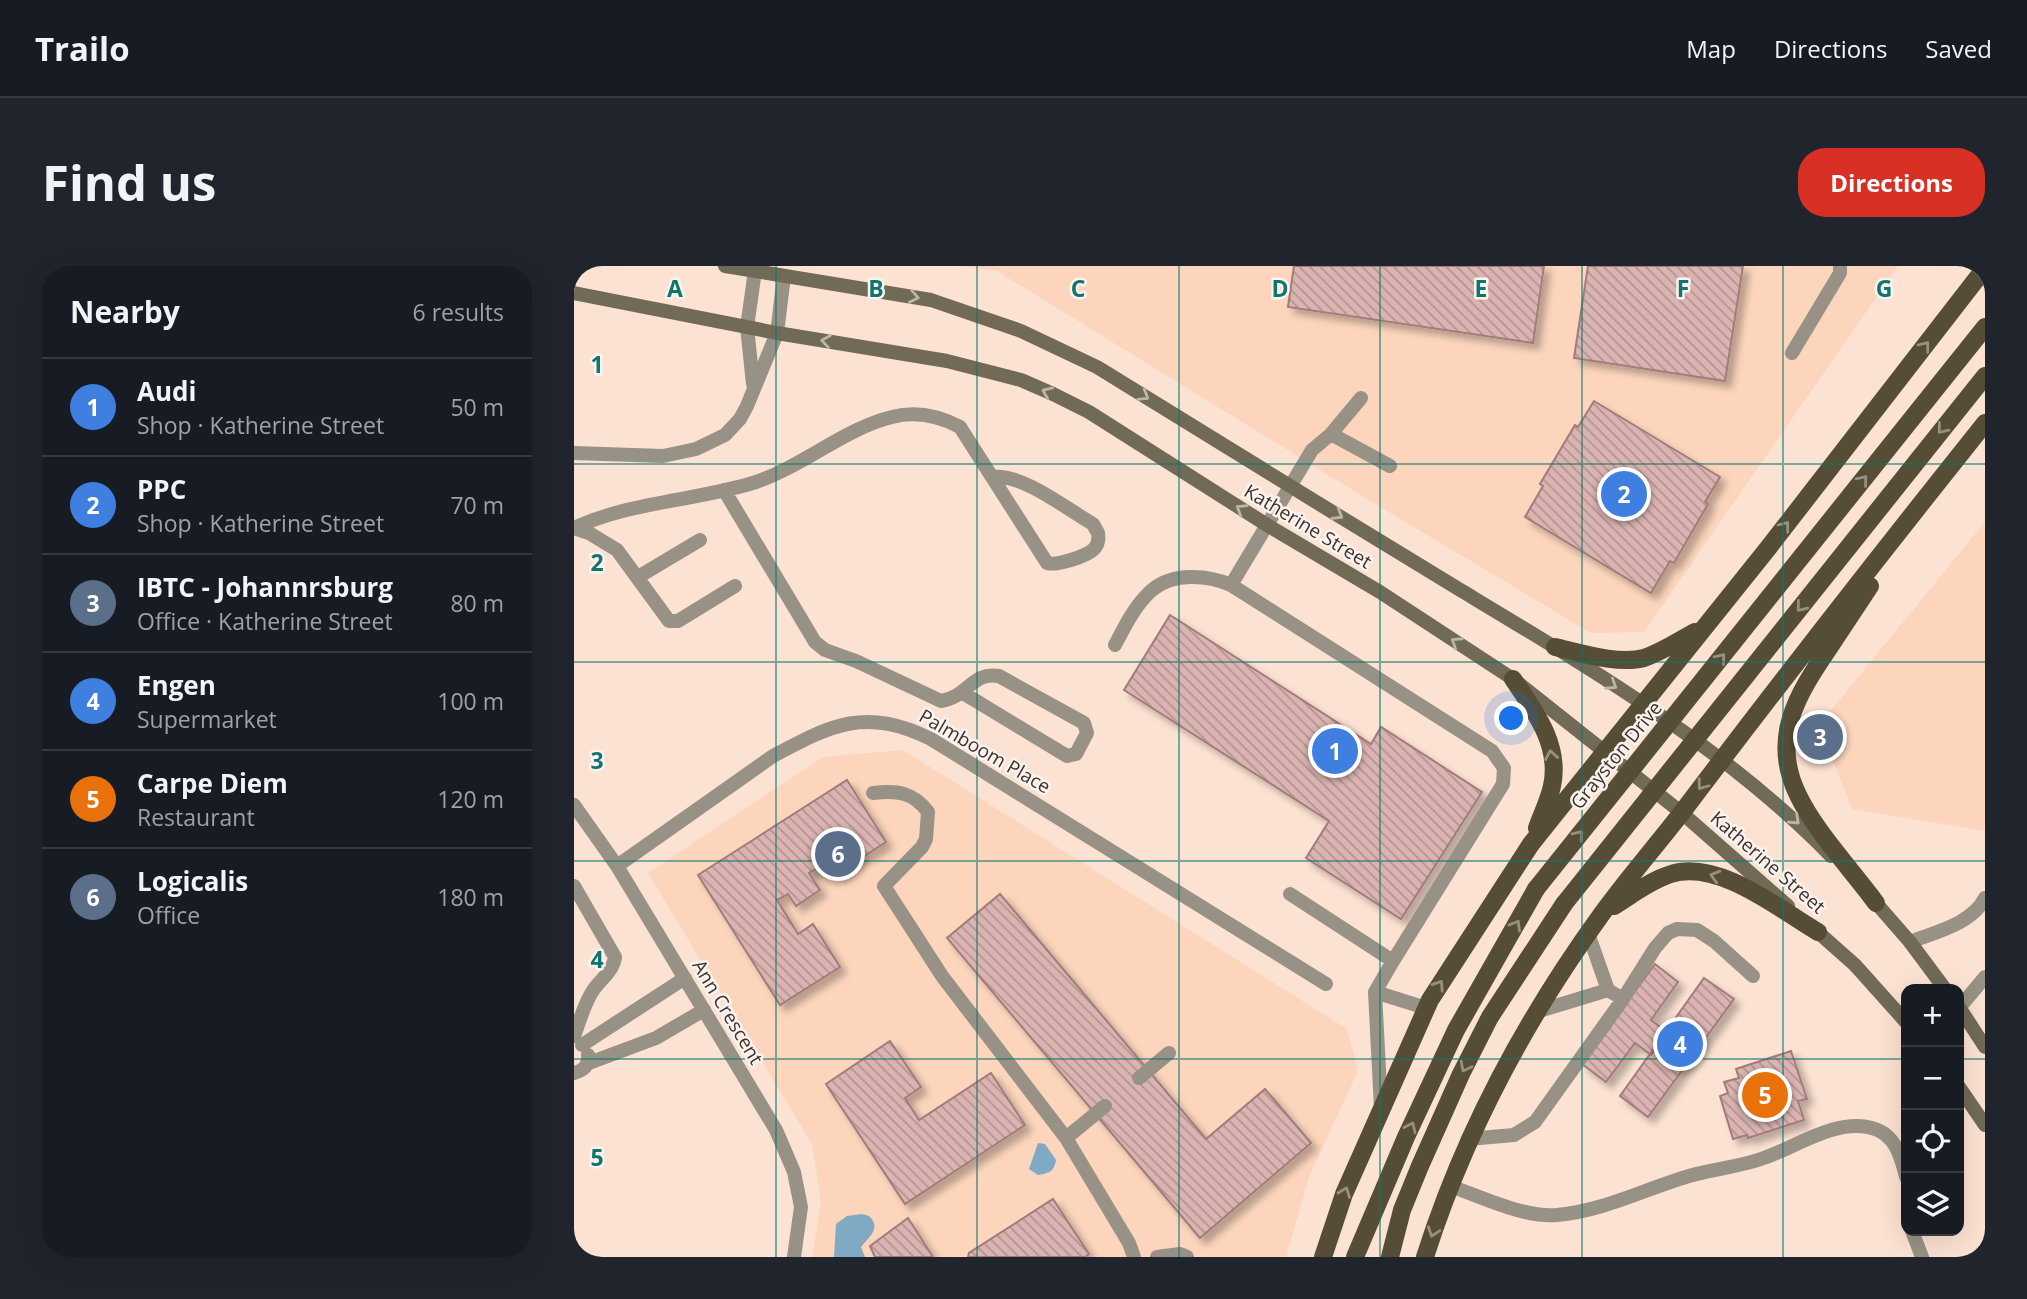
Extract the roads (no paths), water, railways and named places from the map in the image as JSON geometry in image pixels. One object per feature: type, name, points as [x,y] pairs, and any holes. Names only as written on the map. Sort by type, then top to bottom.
[{"type":"main road","name":"Katherine Street","points":[[726,266],[785,271],[931,300],[1021,331],[1097,368],[1555,647],[1721,759],[1769,796],[1801,826],[1876,903],[1941,984]]},
{"type":"main road","points":[[1323,1257],[1344,1194],[1426,1008],[1531,844],[1777,536],[1985,268]]},
{"type":"main road","name":"Katherine Street","points":[[574,293],[777,333],[947,361],[1021,380],[1089,412],[1267,526],[1380,592],[1513,679],[1682,813],[1855,965],[1901,1016]]},
{"type":"main road","name":"Grayston Drive","points":[[1355,1257],[1406,1137],[1456,1030],[1536,889],[1985,327]]},
{"type":"main road","points":[[1390,1257],[1402,1210],[1461,1074],[1490,1017],[1564,904],[1985,376]]},
{"type":"main road","points":[[1425,1257],[1468,1139],[1503,1070],[1588,933],[1985,423]]},
{"type":"main road","points":[[1876,903],[1799,798],[1788,766],[1787,732],[1794,704],[1812,673],[1955,461]]},
{"type":"main road","points":[[1555,647],[1605,659],[1641,659],[1702,628]]},
{"type":"main road","points":[[1513,679],[1540,717],[1547,736],[1553,770],[1552,785],[1531,844]]},
{"type":"main road","points":[[1602,913],[1672,873],[1701,872],[1738,883],[1818,932]]},
{"type":"main road","points":[[1964,1015],[1985,1047]]},
{"type":"main road","points":[[1964,1094],[1985,1125]]},
{"type":"street","points":[[1792,353],[1840,273],[1840,266]]},
{"type":"street","points":[[754,387],[747,327],[755,268]]},
{"type":"street","points":[[574,453],[663,456],[715,442],[733,428],[747,406],[777,333],[785,271]]},
{"type":"street","points":[[1231,585],[1312,450],[1331,434],[1361,398]]},
{"type":"street","points":[[574,528],[600,516],[758,481],[815,455],[866,426],[895,416],[914,415],[941,417],[960,426],[1047,563],[1060,564],[1093,550],[1097,545],[1098,533],[1093,524],[1018,480],[993,477]]},
{"type":"street","points":[[1331,434],[1390,466]]},
{"type":"street","points":[[724,490],[815,642],[825,650],[856,661],[941,701],[963,693],[978,679],[988,675],[999,676],[1084,723],[1087,733],[1076,754],[1067,756],[963,693]]},
{"type":"street","points":[[574,528],[589,533],[617,550],[665,618],[673,622],[735,586]]},
{"type":"street","points":[[638,577],[700,540]]},
{"type":"street","points":[[1115,645],[1131,615],[1153,589],[1195,576],[1214,578],[1231,585],[1492,751],[1504,768],[1503,785],[1375,992],[1381,1108]]},
{"type":"street","name":"Palmboom Place","points":[[617,866],[773,756],[798,743],[827,729],[850,723],[874,721],[895,724],[931,739],[1326,984]]},
{"type":"street","points":[[873,793],[893,790],[903,792],[915,797],[928,812],[928,831],[922,847],[884,886],[942,976],[1066,1138],[1129,1243],[1134,1257]]},
{"type":"street","name":"Ann Crescent","points":[[574,805],[617,866],[776,1130],[794,1172],[801,1208],[794,1257]]},
{"type":"street","points":[[574,886],[615,957],[614,965],[588,999],[577,1042]]},
{"type":"street","points":[[1290,894],[1393,961]]},
{"type":"street","points":[[1910,942],[1968,917],[1981,906],[1985,898]]},
{"type":"street","points":[[1468,1139],[1514,1135],[1535,1122],[1668,933],[1677,929],[1689,929],[1703,934],[1753,976]]},
{"type":"street","points":[[1588,933],[1608,990],[1623,999]]},
{"type":"street","points":[[1964,1001],[1985,977]]},
{"type":"street","points":[[577,1042],[684,978]]},
{"type":"street","points":[[1538,1011],[1608,990]]},
{"type":"street","points":[[1375,992],[1426,1008]]},
{"type":"street","points":[[574,1073],[582,1071],[589,1063],[656,1038],[704,1010]]},
{"type":"street","points":[[577,1042],[588,1053],[589,1063]]},
{"type":"street","points":[[1139,1078],[1169,1053]]},
{"type":"street","points":[[1066,1138],[1105,1107]]},
{"type":"street","points":[[1450,1186],[1525,1212],[1554,1215],[1571,1213],[1607,1205],[1687,1177],[1760,1160],[1827,1133],[1862,1126],[1886,1134],[1896,1145],[1905,1173]]},
{"type":"street","points":[[1914,1236],[1922,1257]]},
{"type":"street","points":[[1157,1257],[1180,1254],[1187,1257]]},
{"type":"water","points":[[1038,1143],[1045,1144],[1056,1160],[1050,1171],[1038,1175],[1029,1169]]},
{"type":"water","points":[[847,1216],[869,1216],[874,1224],[873,1232],[861,1247],[865,1257],[834,1257],[836,1224]]},
{"type":"place","name":"PPC","points":[[1624,494]]},
{"type":"place","name":"IBTC - Johannrsburg","points":[[1820,737]]},
{"type":"place","name":"Audi","points":[[1335,751]]},
{"type":"place","name":"Logicalis","points":[[838,854]]},
{"type":"place","name":"Engen","points":[[1680,1044]]},
{"type":"place","name":"Carpe Diem","points":[[1765,1095]]}]
